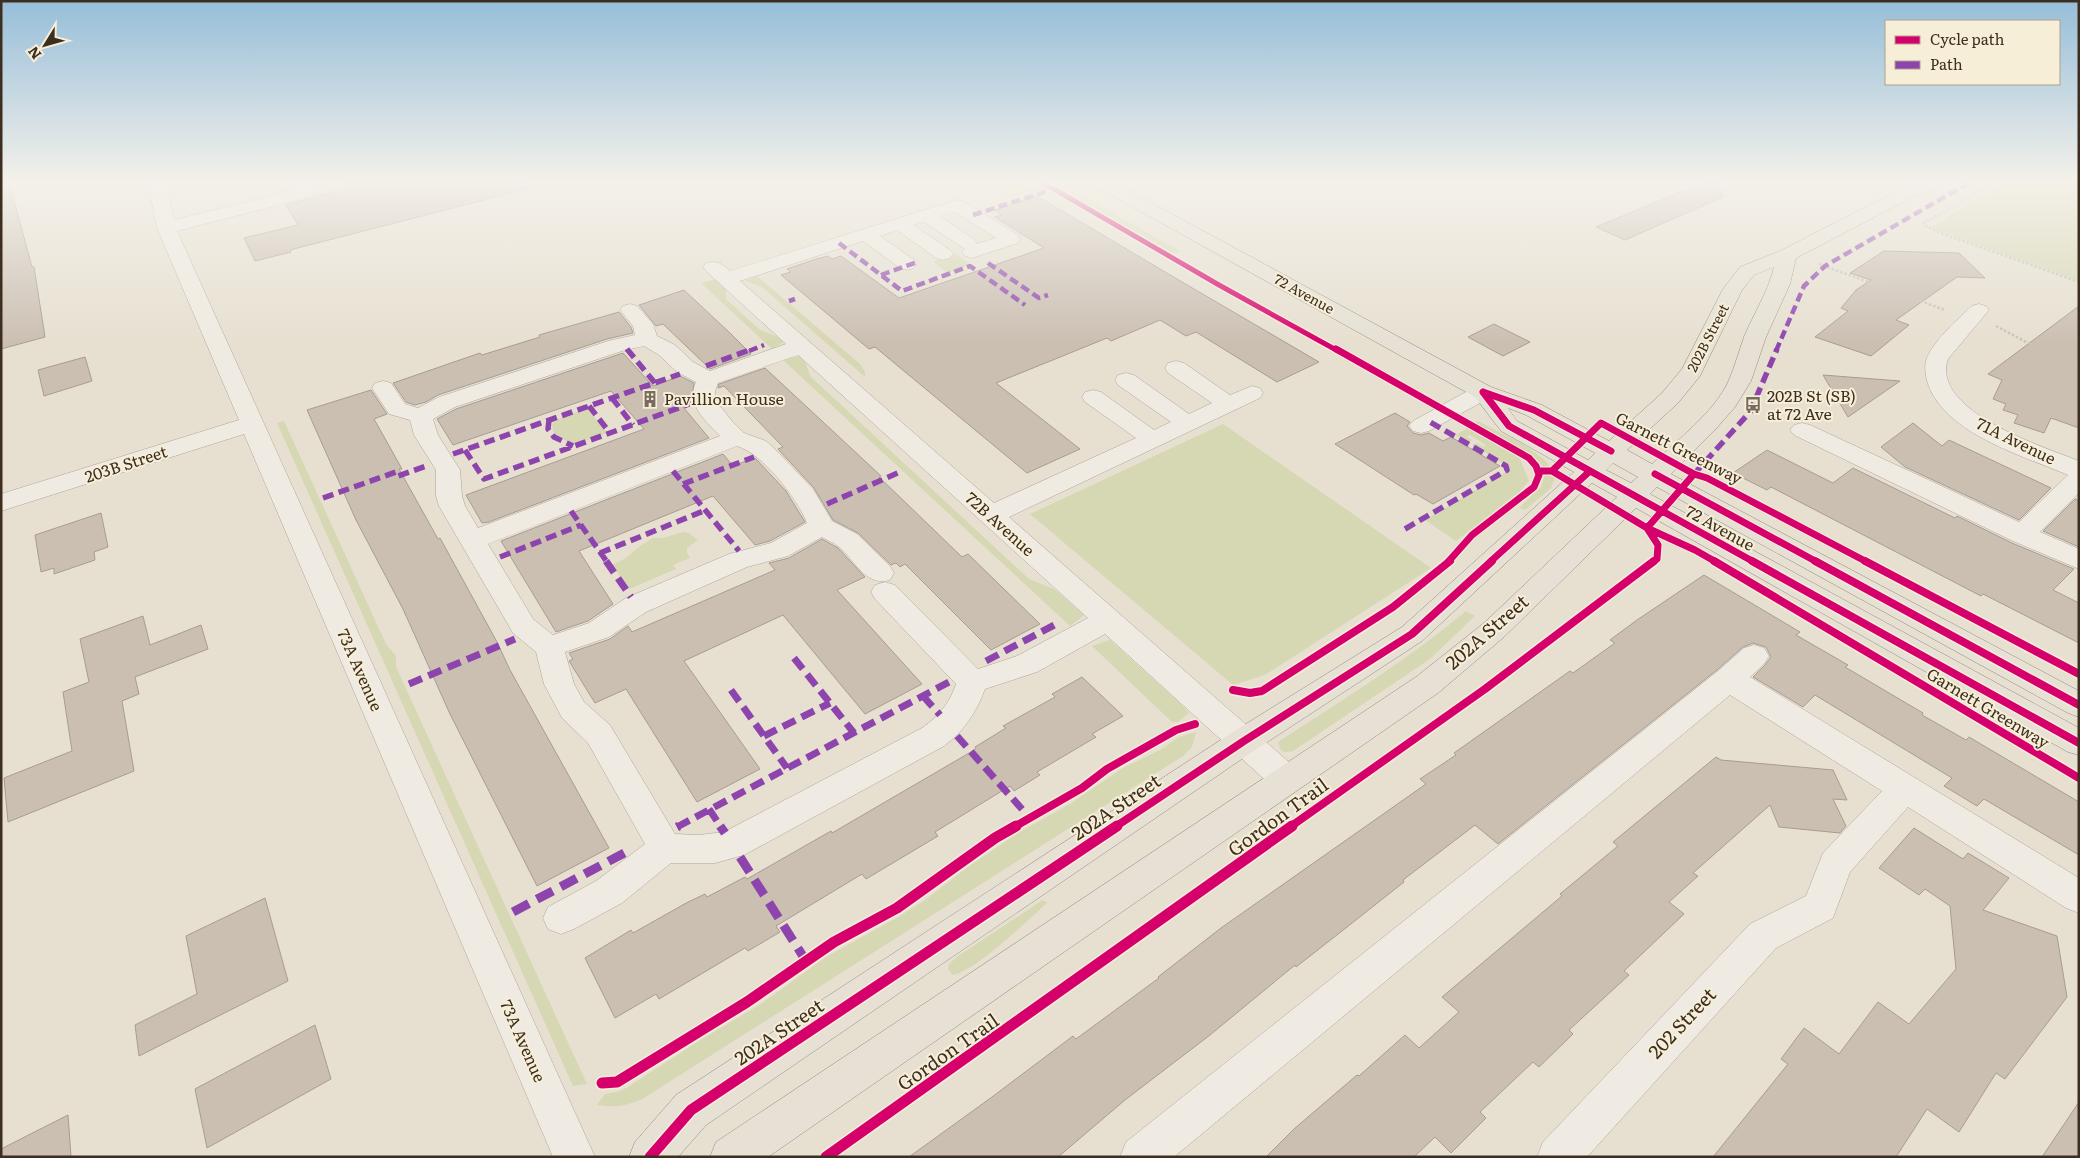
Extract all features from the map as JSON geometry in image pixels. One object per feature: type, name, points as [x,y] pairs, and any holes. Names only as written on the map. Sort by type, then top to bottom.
[{"type":"main road","name":"72 Avenue","points":[[1197,235],[1483,392],[1534,410],[1611,451],[1644,485],[2079,743]]},
{"type":"main road","name":"202B Street","points":[[1611,451],[1670,398],[1692,371],[1738,280],[1747,271],[1789,254],[1823,235]]},
{"type":"main road","points":[[1644,485],[1706,426],[1727,402],[1740,381],[1755,337],[1780,284],[1789,254]]},
{"type":"main road","name":"72 Avenue","points":[[1483,392],[1510,426],[1590,471],[1644,485],[2079,705]]},
{"type":"main road","name":"202A Street","points":[[650,1157],[691,1110],[1244,742],[1412,634],[1611,451]]},
{"type":"main road","name":"202A Street","points":[[731,1157],[1427,684],[1494,630],[1644,485]]},
{"type":"street","name":"73A Avenue","points":[[169,235],[574,1157]]},
{"type":"street","points":[[866,235],[907,264]]},
{"type":"street","name":"72B Avenue","points":[[866,235],[720,273],[1287,780]]},
{"type":"street","points":[[916,235],[943,254]]},
{"type":"street","points":[[953,235],[970,248],[1011,239],[1006,235]]},
{"type":"street","points":[[630,310],[643,324],[647,339]]},
{"type":"street","name":"71A Avenue","points":[[1976,313],[1942,350],[1936,362],[1939,380],[1949,402],[1978,425],[2079,470]]},
{"type":"street","points":[[383,388],[398,409],[420,416],[447,402],[616,346],[647,339],[667,350],[685,367],[708,378],[802,346]]},
{"type":"street","points":[[1176,368],[1228,404]]},
{"type":"street","points":[[708,378],[703,393],[703,400],[707,407],[737,438],[759,447],[809,500],[816,510],[821,526],[848,540],[882,582],[972,682]]},
{"type":"street","points":[[1126,380],[1187,423]]},
{"type":"street","points":[[1421,426],[1483,392]]},
{"type":"street","points":[[991,515],[1252,393]]},
{"type":"street","points":[[1093,397],[1152,439]]},
{"type":"street","points":[[420,416],[426,434],[448,470],[452,506],[523,626],[549,646],[559,684],[573,710],[598,734],[665,848]]},
{"type":"street","name":"203B Street","points":[[1,503],[251,424]]},
{"type":"street","points":[[1802,430],[2022,535],[2079,560]]},
{"type":"street","points":[[473,540],[737,438]]},
{"type":"street","points":[[2022,535],[2079,478]]},
{"type":"street","points":[[549,646],[599,630],[636,605],[739,560],[779,550],[821,526]]},
{"type":"street","points":[[972,682],[1026,664],[1108,620]]},
{"type":"street","points":[[1141,1157],[1729,679],[1754,656]]},
{"type":"street","points":[[1729,679],[2079,897]]},
{"type":"street","points":[[561,918],[608,892],[665,848],[698,851],[716,850],[741,840],[933,736],[949,726],[959,715],[972,682]]},
{"type":"street","name":"202 Street","points":[[1558,1157],[1763,936],[1820,907],[1834,864],[1905,788]]},
{"type":"path","points":[[1946,235],[2079,282]]},
{"type":"path","points":[[1789,254],[1943,310],[1976,313],[2026,342],[2079,362]]},
{"type":"green space","points":[[1139,235],[1152,235],[1180,251],[1172,254]]},
{"type":"green space","points":[[1950,235],[2079,235],[2079,281]]},
{"type":"green space","points":[[956,254],[971,265],[948,273],[933,262]]},
{"type":"green space","points":[[757,276],[860,364],[865,372],[865,377],[762,287],[745,281]]},
{"type":"green space","points":[[715,279],[726,289],[726,299],[760,330],[776,336],[784,342],[772,349],[701,283]]},
{"type":"green space","points":[[799,356],[805,362],[811,377],[1029,579],[1054,589],[1084,615],[1070,626],[783,360]]},
{"type":"green space","points":[[587,408],[607,433],[576,444],[562,439],[555,434],[552,426],[553,421]]},
{"type":"green space","points":[[284,421],[386,644],[396,656],[396,667],[587,1084],[573,1086],[277,423]]},
{"type":"green space","points":[[1478,421],[1525,446],[1549,465],[1544,467],[1531,455],[1475,423]]},
{"type":"green space","points":[[1223,424],[1431,568],[1265,675],[1233,685],[1030,514]]},
{"type":"green space","points":[[1468,428],[1519,457],[1529,481],[1520,491],[1456,541],[1425,520],[1509,470],[1508,467],[1472,445],[1477,443],[1484,447],[1486,445],[1470,435],[1467,437],[1472,440],[1468,443],[1455,435]]},
{"type":"green space","points":[[1545,475],[1555,477],[1551,488],[1525,510],[1519,508],[1541,487]]},
{"type":"green space","points":[[683,532],[689,533],[698,540],[687,548],[690,558],[673,565],[676,569],[629,589],[612,565],[626,558],[653,538],[663,538]]},
{"type":"green space","points":[[1466,611],[1475,616],[1430,659],[1293,751],[1284,752],[1280,749],[1278,742],[1398,663]]},
{"type":"green space","points":[[1110,640],[1189,713],[1178,722],[1172,722],[1092,646]]},
{"type":"green space","points":[[1196,732],[1192,747],[1183,756],[644,1098],[621,1106],[597,1105],[605,1094],[628,1087],[761,1004],[826,957],[925,900],[968,867],[1018,833],[1070,804],[1123,768],[1160,750],[1179,737]]},
{"type":"green space","points":[[1043,900],[1047,903],[988,955],[953,975],[948,969],[949,964],[958,956]]},
{"type":"building","points":[[1,235],[23,235],[32,267],[34,267],[45,337],[1,349]]},
{"type":"building","points":[[256,235],[348,235],[255,261],[244,238]]},
{"type":"building","points":[[1024,235],[1103,235],[1319,362],[1277,382],[1196,332],[1186,336],[1160,320],[1111,341],[1107,338],[996,383],[1080,449],[1027,473],[875,347],[869,349],[781,275],[791,272],[787,269],[816,259],[828,256],[832,259],[841,256],[899,298],[1044,248]]},
{"type":"building","points":[[1614,235],[1636,235],[1625,240]]},
{"type":"building","points":[[1884,251],[1959,253],[1985,278],[1957,277],[1896,320],[1909,325],[1871,356],[1815,337],[1848,311],[1841,308],[1856,290],[1871,280],[1850,273]]},
{"type":"building","points":[[684,290],[751,354],[710,369],[663,324],[656,326],[639,305]]},
{"type":"building","points":[[2079,306],[2079,428],[2051,418],[2044,433],[2014,423],[2018,415],[2003,410],[2006,404],[1993,399],[2002,380],[1988,374]]},
{"type":"building","points":[[619,312],[631,327],[633,333],[607,339],[438,395],[426,402],[415,405],[406,402],[393,383],[480,353],[482,355],[540,337],[539,335]]},
{"type":"building","points":[[1494,324],[1530,342],[1503,356],[1468,337]]},
{"type":"building","points":[[623,353],[653,386],[680,376],[694,383],[692,398],[679,402],[709,438],[489,522],[482,523],[466,495],[644,429],[611,391],[453,445],[437,419],[456,409]]},
{"type":"building","points":[[85,357],[92,381],[44,396],[38,370]]},
{"type":"building","points":[[765,368],[881,476],[879,477],[962,557],[968,554],[1040,624],[991,650],[905,564],[900,567],[896,563],[891,565],[858,533],[833,520],[814,488],[778,449],[783,447],[724,386],[718,388],[719,384]]},
{"type":"building","points":[[1823,375],[1900,381],[1848,417]]},
{"type":"building","points":[[371,390],[387,414],[374,419],[402,469],[399,469],[438,539],[440,538],[497,642],[510,670],[609,848],[537,886],[450,714],[403,609],[356,520],[307,410]]},
{"type":"building","points":[[1395,413],[1410,422],[1407,426],[1413,433],[1421,435],[1429,433],[1443,441],[1451,437],[1500,466],[1433,504],[1416,494],[1414,495],[1335,444]]},
{"type":"building","points":[[1913,423],[1942,446],[1949,440],[2051,488],[2019,520],[1905,467],[1881,447]]},
{"type":"building","points":[[1767,450],[1833,483],[1853,468],[1955,518],[1957,516],[2012,543],[2074,569],[2053,590],[2079,603],[2079,643],[1983,594],[1981,596],[1771,487],[1767,490],[1733,473]]},
{"type":"building","points":[[723,454],[733,466],[754,458],[756,459],[786,491],[805,522],[770,541],[755,545],[713,496],[579,551],[613,604],[588,621],[556,632],[501,541]]},
{"type":"building","points":[[2075,499],[2079,501],[2079,547],[2043,531]]},
{"type":"building","points":[[101,513],[108,547],[94,552],[95,560],[54,574],[54,568],[41,572],[35,535]]},
{"type":"building","points":[[822,539],[838,548],[865,577],[837,590],[922,684],[865,714],[783,615],[684,661],[760,769],[697,802],[626,689],[595,703],[569,661],[573,659],[569,653],[610,639],[628,626],[632,632],[775,570],[769,563],[789,558]]},
{"type":"building","points":[[1704,575],[1800,632],[1796,635],[1848,665],[1845,667],[1923,713],[1922,715],[1966,740],[1969,737],[2079,802],[2079,855],[1984,799],[1977,806],[1944,786],[1952,778],[1815,695],[1803,707],[1753,677],[1771,657],[1766,647],[1753,643],[1743,647],[1717,670],[1498,844],[1475,825],[1125,1100],[1058,1157],[909,1157],[1073,1036],[1076,1039],[1159,978],[1221,928],[1426,784],[1420,779],[1456,755],[1454,753],[1570,671],[1573,673],[1615,643],[1610,640]]},
{"type":"building","points":[[143,616],[150,645],[201,625],[208,649],[135,677],[139,694],[122,701],[134,771],[8,822],[4,778],[72,751],[63,692],[89,682],[80,639]]},
{"type":"building","points":[[1082,677],[1123,716],[1092,734],[1096,737],[1037,772],[1040,775],[1014,791],[1010,786],[935,832],[938,836],[866,879],[862,874],[776,926],[780,932],[748,951],[745,948],[659,999],[656,994],[615,1018],[585,958],[631,930],[633,933],[688,902],[705,894],[707,897],[745,877],[747,879],[831,831],[832,833],[976,749],[975,747],[1006,728],[1003,726],[1055,697],[1052,694]]},
{"type":"building","points":[[1716,757],[1721,760],[1833,770],[1847,800],[1833,799],[1846,826],[1840,833],[1779,827],[1770,805],[1693,873],[1698,876],[1669,902],[1684,914],[1624,971],[1629,975],[1569,1030],[1573,1034],[1539,1067],[1533,1062],[1480,1112],[1486,1118],[1451,1153],[1435,1137],[1414,1157],[1266,1157],[1294,1129],[1357,1075],[1359,1076],[1405,1035],[1419,1048],[1459,1012],[1442,997],[1618,846],[1613,842]]},
{"type":"building","points":[[1914,828],[1963,859],[1968,853],[2009,878],[1983,910],[2057,936],[2067,997],[2005,1079],[1996,1073],[1959,1132],[1927,1109],[1896,1157],[1713,1157],[1788,1064],[1781,1059],[1804,1028],[1839,1054],[1878,1002],[1909,1024],[1956,969],[1950,906],[1925,889],[1919,895],[1879,868]]},
{"type":"building","points":[[265,898],[288,981],[139,1056],[135,1025],[197,994],[186,936]]},
{"type":"building","points":[[315,1025],[331,1079],[207,1148],[195,1089]]},
{"type":"building","points":[[2079,1102],[2079,1157],[2042,1157]]},
{"type":"building","points":[[68,1115],[71,1157],[1,1157],[1,1149]]},
{"type":"marked path","points":[[1694,474],[1750,412],[1804,286],[1825,266],[1879,235]]},
{"type":"marked path","points":[[839,243],[902,291],[970,266],[1025,305]]},
{"type":"marked path","points":[[881,275],[917,262]]},
{"type":"marked path","points":[[988,263],[1039,298],[1048,295]]},
{"type":"marked path","points":[[789,301],[795,299]]},
{"type":"marked path","points":[[706,366],[764,345]]},
{"type":"marked path","points":[[627,349],[655,383]]},
{"type":"marked path","points":[[453,454],[680,374]]},
{"type":"marked path","points":[[612,398],[633,425]]},
{"type":"marked path","points":[[465,450],[484,479],[692,403]]},
{"type":"marked path","points":[[589,406],[610,433]]},
{"type":"marked path","points":[[549,420],[548,429],[554,437],[573,446]]},
{"type":"marked path","points":[[1405,529],[1507,470],[1506,466],[1430,422]]},
{"type":"marked path","points":[[683,484],[754,457]]},
{"type":"marked path","points":[[323,498],[396,472],[398,476],[429,465]]},
{"type":"marked path","points":[[673,471],[739,551]]},
{"type":"marked path","points":[[827,504],[900,472]]},
{"type":"marked path","points":[[600,553],[706,510]]},
{"type":"marked path","points":[[571,511],[631,597]]},
{"type":"marked path","points":[[500,557],[581,525]]},
{"type":"marked path","points":[[986,661],[1060,622]]},
{"type":"marked path","points":[[409,684],[515,639]]},
{"type":"marked path","points":[[794,658],[854,733]]},
{"type":"marked path","points":[[677,827],[949,682]]},
{"type":"marked path","points":[[731,690],[787,768]]},
{"type":"marked path","points":[[923,696],[940,715]]},
{"type":"marked path","points":[[764,736],[830,703]]},
{"type":"marked path","points":[[957,736],[1029,817]]},
{"type":"marked path","points":[[709,809],[725,833]]},
{"type":"marked path","points":[[513,912],[628,851]]},
{"type":"marked path","points":[[740,857],[806,961]]},
{"type":"cycle path","points":[[1133,235],[1529,458],[1538,469],[1537,482],[1529,492],[1478,529],[1460,547],[1451,560],[1393,607],[1262,691],[1250,693],[1233,690]]},
{"type":"cycle path","name":"Garnett Greenway","points":[[1483,392],[1509,426],[2079,743]]},
{"type":"cycle path","points":[[1483,392],[1534,410],[1611,451]]},
{"type":"cycle path","name":"Garnett Greenway","points":[[1552,471],[1601,423],[1694,474],[1707,478],[2079,674]]},
{"type":"cycle path","name":"Garnett Greenway","points":[[1538,471],[1552,471],[1647,528],[1695,550],[2079,778]]},
{"type":"cycle path","points":[[650,1157],[691,1110],[1244,741],[1412,634],[1590,471]]},
{"type":"cycle path","points":[[1655,474],[2079,705]]},
{"type":"cycle path","name":"Garnett Greenway","points":[[1647,528],[1694,474]]},
{"type":"cycle path","name":"Gordon Trail","points":[[826,1157],[1485,689],[1657,559],[1658,545],[1647,528]]},
{"type":"cycle path","points":[[602,1083],[617,1082],[747,1002],[834,942],[897,908],[995,838],[1082,788],[1107,769],[1176,730],[1195,724]]},
{"type":"place","name":"Pavillion House","points":[[650,399]]},
{"type":"place","name":"202B St (SB) at 72 Ave","points":[[1753,405]]}]
